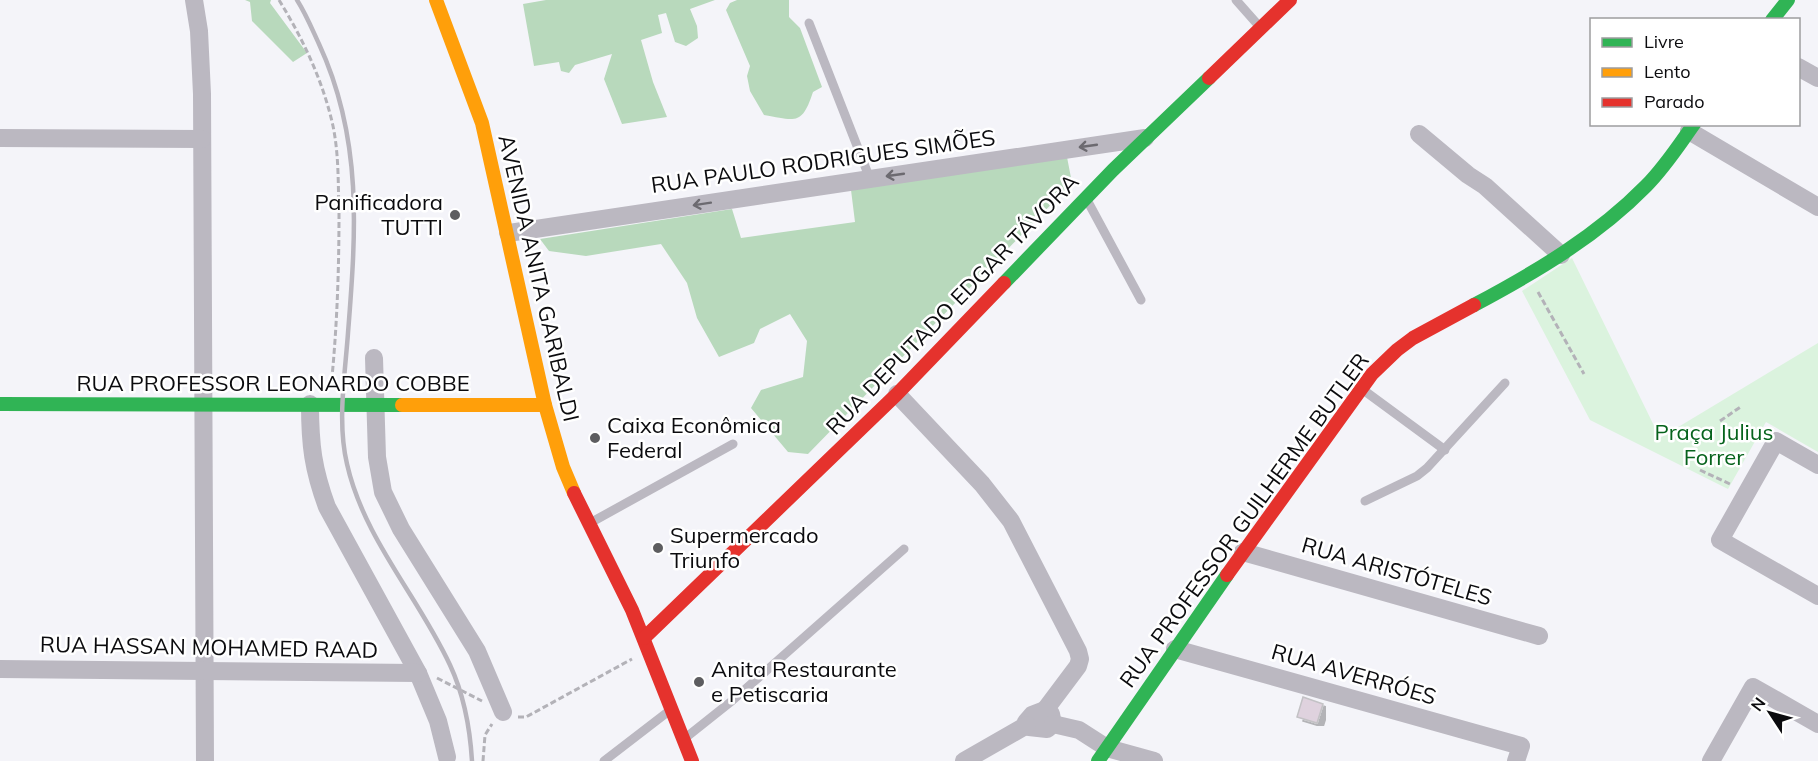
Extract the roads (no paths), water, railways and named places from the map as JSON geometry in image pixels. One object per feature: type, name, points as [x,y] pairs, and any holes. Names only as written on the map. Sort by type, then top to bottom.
[{"type":"main road","name":"AVENIDA ANITA GARIBALDI","points":[[436,0],[476,101],[508,233],[545,405],[563,466],[588,524],[621,588],[646,644],[692,761]]},
{"type":"main road","name":"RUA DEPUTADO EDGAR TÁVORA","points":[[646,644],[897,394],[1145,138],[1290,0]]},
{"type":"main road","points":[[1774,18],[1788,0]]},
{"type":"main road","name":"RUA PROFESSOR GUILHERME BUTLER","points":[[1102,754],[1243,552],[1361,388],[1384,361],[1413,338],[1528,276],[1601,226],[1645,186],[1675,152],[1691,128]]},
{"type":"main road","name":"RUA PROFESSOR LEONARDO COBBE","points":[[0,404],[545,405]]},
{"type":"street","points":[[194,0],[201,65],[205,761]]},
{"type":"street","points":[[1800,68],[1818,78]]},
{"type":"street","points":[[1691,128],[1818,207]]},
{"type":"street","points":[[1419,134],[1468,175],[1485,186],[1561,255]]},
{"type":"street","points":[[0,138],[202,139]]},
{"type":"street","name":"RUA PAULO RODRIGUES SIMÕES","points":[[508,233],[1145,138]]},
{"type":"street","points":[[374,358],[378,467],[387,500],[407,539],[477,651],[503,712]]},
{"type":"street","points":[[897,394],[982,484],[1011,520],[1078,651],[1080,659],[1078,666],[1049,717]]},
{"type":"street","points":[[310,404],[312,456],[317,481],[327,507],[418,673],[438,721],[447,757]]},
{"type":"street","points":[[1818,465],[1776,441],[1720,540],[1818,596]]},
{"type":"street","name":"RUA ARISTÓTELES","points":[[1243,552],[1539,636]]},
{"type":"street","name":"RUA AVERRÓES","points":[[1175,649],[1518,753]]},
{"type":"street","name":"RUA HASSAN MOHAMED RAAD","points":[[0,669],[418,673]]},
{"type":"street","points":[[1711,761],[1753,687],[1818,724]]},
{"type":"street","points":[[964,761],[1027,725],[1028,718],[1049,717],[1079,730],[1102,754],[1154,761]]},
{"type":"lane","points":[[1236,0],[1260,28]]},
{"type":"lane","points":[[809,23],[870,178]]},
{"type":"lane","points":[[1086,198],[1141,300]]},
{"type":"lane","points":[[1365,501],[1417,476],[1445,450],[1505,383]]},
{"type":"lane","points":[[1361,388],[1445,450]]},
{"type":"lane","points":[[588,524],[733,444]]},
{"type":"lane","points":[[682,740],[733,700],[904,549]]},
{"type":"lane","points":[[604,761],[671,709]]},
{"type":"railway","points":[[297,0],[319,44],[333,80],[350,151],[353,186],[353,259],[342,415],[347,464],[366,517],[437,640],[455,676],[466,712],[472,761]]},
{"type":"place","name":"Panificadora TUTTI","points":[[455,215]]},
{"type":"place","name":"Caixa Econômica Federal","points":[[595,438]]},
{"type":"place","name":"Supermercado Triunfo","points":[[658,548]]},
{"type":"place","name":"Anita Restaurante e Petiscaria","points":[[699,682]]},
{"type":"park label","name":"Praça Julius Forrer","points":[[1714,444]]}]
